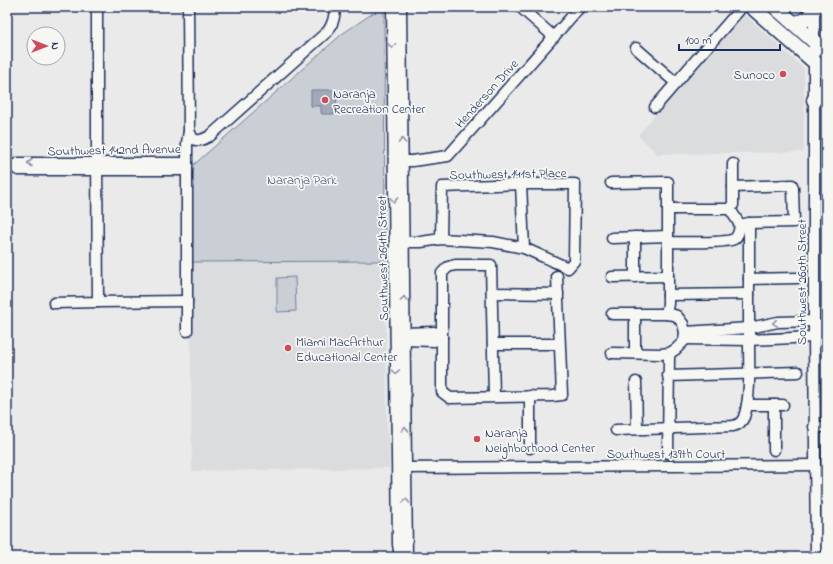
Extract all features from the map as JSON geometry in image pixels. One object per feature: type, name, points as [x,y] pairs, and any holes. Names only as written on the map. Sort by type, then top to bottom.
[{"type":"highway","points":[[752,7],[826,72]]},
{"type":"highway","points":[[775,7],[826,52]]},
{"type":"highway","points":[[793,23],[808,19],[814,9]]},
{"type":"highway","points":[[814,100],[826,89]]},
{"type":"street","points":[[97,7],[98,302]]},
{"type":"street","name":"Southwest 142nd Avenue","points":[[10,166],[18,163],[97,167],[187,166],[187,143],[191,135],[188,7]]},
{"type":"street","points":[[191,135],[199,140],[210,136],[318,41],[332,26],[335,7]]},
{"type":"street","name":"Southwest 264th Street","points":[[392,7],[398,161],[403,240],[404,336],[399,557]]},
{"type":"street","name":"Southwest 264th Street","points":[[401,7],[398,161],[402,468],[407,557]]},
{"type":"street","points":[[520,7],[554,37]]},
{"type":"street","name":"Henderson Drive","points":[[398,161],[412,161],[448,156],[580,7]]},
{"type":"street","points":[[655,107],[742,7]]},
{"type":"street","name":"Southwest 260th Street","points":[[814,9],[814,465],[816,557]]},
{"type":"street","points":[[636,48],[676,83]]},
{"type":"street","points":[[730,209],[733,205],[732,164]]},
{"type":"street","points":[[187,166],[187,331]]},
{"type":"street","points":[[611,183],[668,182],[668,304],[666,314]]},
{"type":"street","points":[[403,240],[421,242],[441,239],[494,242],[524,248],[521,184]]},
{"type":"street","name":"Southwest 141st Place","points":[[441,239],[442,188],[521,184],[575,184],[574,261],[568,268],[524,248]]},
{"type":"street","points":[[733,187],[792,185],[793,188],[794,222],[744,224]]},
{"type":"street","points":[[616,430],[733,426],[738,425],[744,418],[747,405],[749,374],[749,279],[744,224],[730,209],[668,209]]},
{"type":"street","points":[[612,238],[635,237],[725,241],[735,238],[744,224]]},
{"type":"street","points":[[635,237],[635,277]]},
{"type":"street","points":[[494,396],[491,265],[455,265],[448,267],[442,273],[442,392],[450,398],[562,395],[557,276]]},
{"type":"street","points":[[612,277],[668,276]]},
{"type":"street","points":[[749,279],[798,278]]},
{"type":"street","points":[[492,293],[558,294]]},
{"type":"street","points":[[668,294],[749,294]]},
{"type":"street","points":[[54,303],[187,301]]},
{"type":"street","points":[[612,314],[674,315],[677,316],[682,324],[685,336],[681,345],[670,353],[612,353]]},
{"type":"street","points":[[635,314],[635,353]]},
{"type":"street","points":[[685,336],[717,335],[778,322],[814,330],[826,335]]},
{"type":"street","points":[[717,335],[749,340],[814,330],[826,326]]},
{"type":"street","points":[[404,336],[422,336],[434,341],[442,337]]},
{"type":"street","points":[[493,344],[559,344]]},
{"type":"street","points":[[668,453],[668,376],[670,353]]},
{"type":"street","points":[[668,376],[798,372]]},
{"type":"street","points":[[636,382],[637,429]]},
{"type":"street","points":[[530,396],[530,448]]},
{"type":"street","points":[[747,405],[778,405],[774,450]]},
{"type":"street","points":[[814,427],[826,427]]},
{"type":"street","name":"Southwest 139th Court","points":[[402,468],[814,465]]},
{"type":"shaded area","points":[[743,13],[804,69],[804,152],[657,154],[638,135]]},
{"type":"shaded area","name":"Miami MacArthur Educational Center","points":[[385,261],[387,433],[389,441],[389,468],[192,471],[190,262]]},
{"type":"green space","name":"Naranja Park","points":[[384,7],[385,261],[190,262],[189,169],[342,34]]},
{"type":"green space","points":[[295,277],[296,311],[277,312],[277,278]]},
{"type":"water","points":[[311,90],[336,90],[337,114],[322,114],[321,106],[311,106]]},
{"type":"place","name":"Sunoco","points":[[783,74]]},
{"type":"place","name":"Naranja Recreation Center","points":[[325,100]]},
{"type":"place","name":"Miami MacArthur Educational Center","points":[[288,348]]},
{"type":"place","name":"Naranja Neighborhood Center","points":[[477,439]]}]
